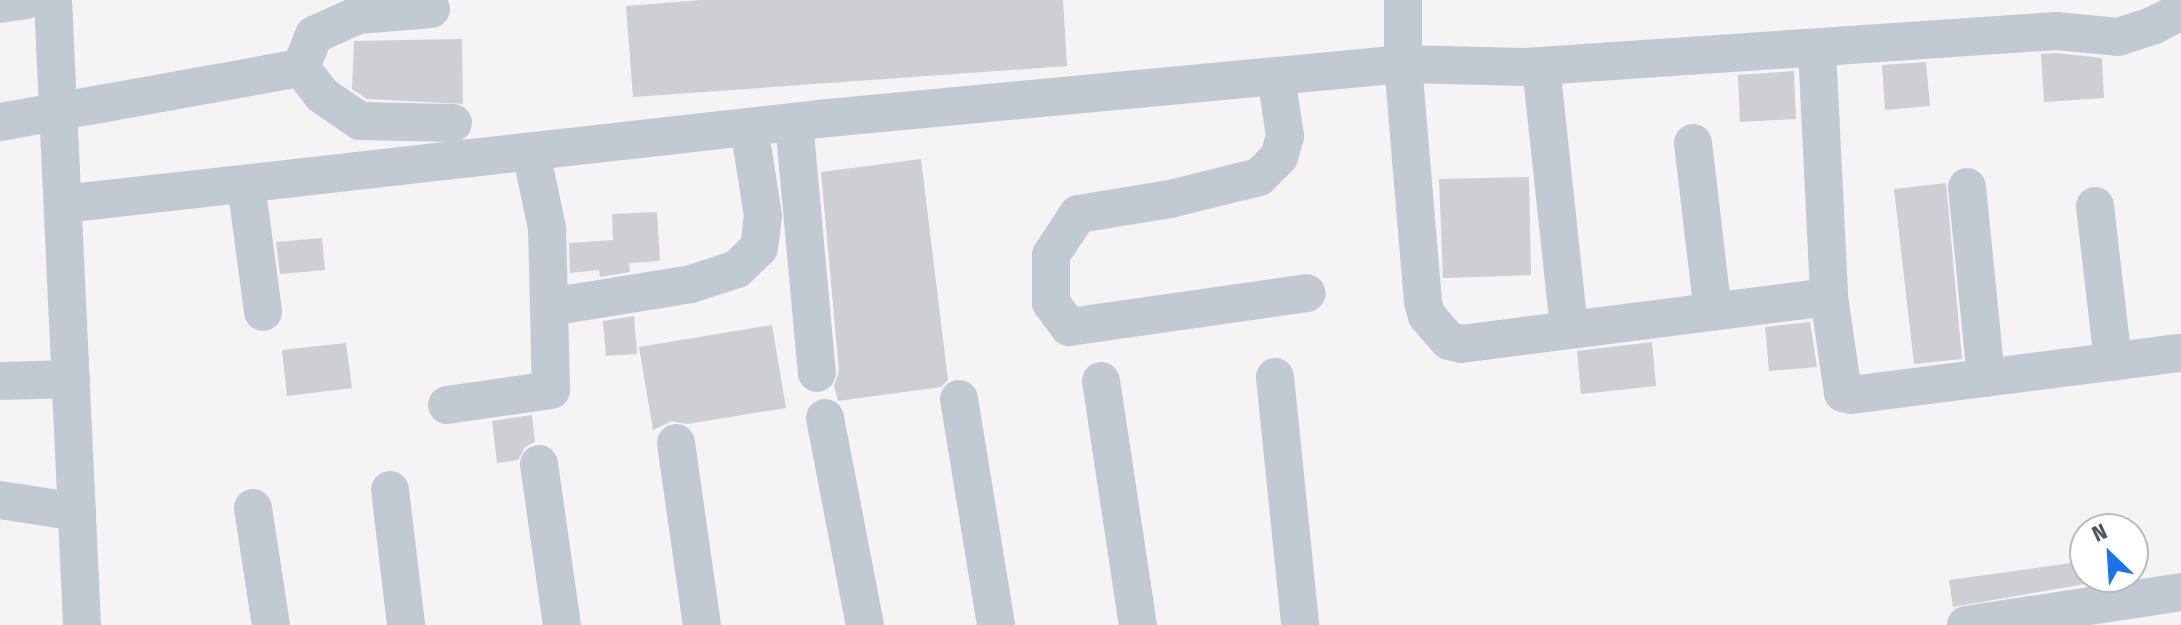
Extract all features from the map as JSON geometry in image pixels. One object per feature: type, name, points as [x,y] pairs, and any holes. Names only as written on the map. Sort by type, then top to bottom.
[{"type":"street","points":[[0,4],[26,0]]},
{"type":"street","points":[[53,0],[82,625]]},
{"type":"street","points":[[1403,0],[1403,64],[1415,236],[1427,316],[1449,341],[1461,344],[1829,297]]},
{"type":"street","points":[[301,68],[314,35],[358,15],[431,9]]},
{"type":"street","points":[[63,204],[794,122],[1403,64],[1541,66],[1817,48],[2056,15],[2118,37],[2154,25],[2181,11]]},
{"type":"street","points":[[1817,48],[1829,297],[1843,393],[1851,395],[2181,353]]},
{"type":"street","points":[[1541,66],[1569,330]]},
{"type":"street","points":[[0,122],[58,109],[301,68]]},
{"type":"street","points":[[301,68],[322,95],[360,121],[453,123]]},
{"type":"street","points":[[1276,76],[1285,136],[1279,157],[1259,177],[1170,199],[1078,214],[1051,255],[1051,303],[1069,327],[1307,293]]},
{"type":"street","points":[[794,122],[817,373]]},
{"type":"street","points":[[550,307],[691,284],[737,269],[759,248],[763,216],[749,127]]},
{"type":"street","points":[[1693,143],[1713,312]]},
{"type":"street","points":[[447,405],[551,390],[547,228],[531,152]]},
{"type":"street","points":[[246,184],[263,312]]},
{"type":"street","points":[[1967,187],[1986,378]]},
{"type":"street","points":[[2095,206],[2113,362]]},
{"type":"street","points":[[1275,377],[1300,625]]},
{"type":"street","points":[[0,381],[71,379]]},
{"type":"street","points":[[1101,381],[1138,625]]},
{"type":"street","points":[[959,399],[996,625]]},
{"type":"street","points":[[825,418],[865,625]]},
{"type":"street","points":[[676,443],[702,625]]},
{"type":"street","points":[[539,464],[562,625]]},
{"type":"street","points":[[390,490],[406,625]]},
{"type":"street","points":[[0,500],[77,512]]},
{"type":"street","points":[[253,508],[271,625]]},
{"type":"street","points":[[1966,625],[2181,592]]},
{"type":"building","points":[[702,0],[1063,0],[1067,66],[633,97],[626,6]]},
{"type":"building","points":[[462,39],[463,104],[367,99],[352,89],[354,41]]},
{"type":"building","points":[[2041,54],[2102,58],[2104,98],[2044,102]]},
{"type":"building","points":[[1926,62],[1930,106],[1885,110],[1882,65]]},
{"type":"building","points":[[1794,71],[1796,119],[1740,122],[1738,75]]},
{"type":"building","points":[[921,159],[948,380],[941,387],[838,401],[834,386],[839,371],[821,172]]},
{"type":"building","points":[[1529,177],[1531,275],[1443,278],[1439,179]]},
{"type":"building","points":[[1946,183],[1962,359],[1914,364],[1894,189]]},
{"type":"building","points":[[657,212],[660,261],[629,263],[630,272],[600,277],[599,270],[570,273],[569,243],[613,240],[612,214]]},
{"type":"building","points":[[322,238],[325,270],[280,274],[276,242]]},
{"type":"building","points":[[634,316],[637,354],[606,356],[603,321]]},
{"type":"building","points":[[1810,322],[1817,367],[1769,371],[1765,327]]},
{"type":"building","points":[[772,325],[786,408],[687,424],[672,421],[653,430],[639,347]]},
{"type":"building","points":[[1652,342],[1656,386],[1581,394],[1577,351]]},
{"type":"building","points":[[346,343],[352,388],[287,396],[282,350]]},
{"type":"building","points":[[532,415],[535,442],[525,447],[518,460],[497,463],[492,421]]},
{"type":"building","points":[[2069,563],[2069,587],[1953,607],[1949,580]]}]
